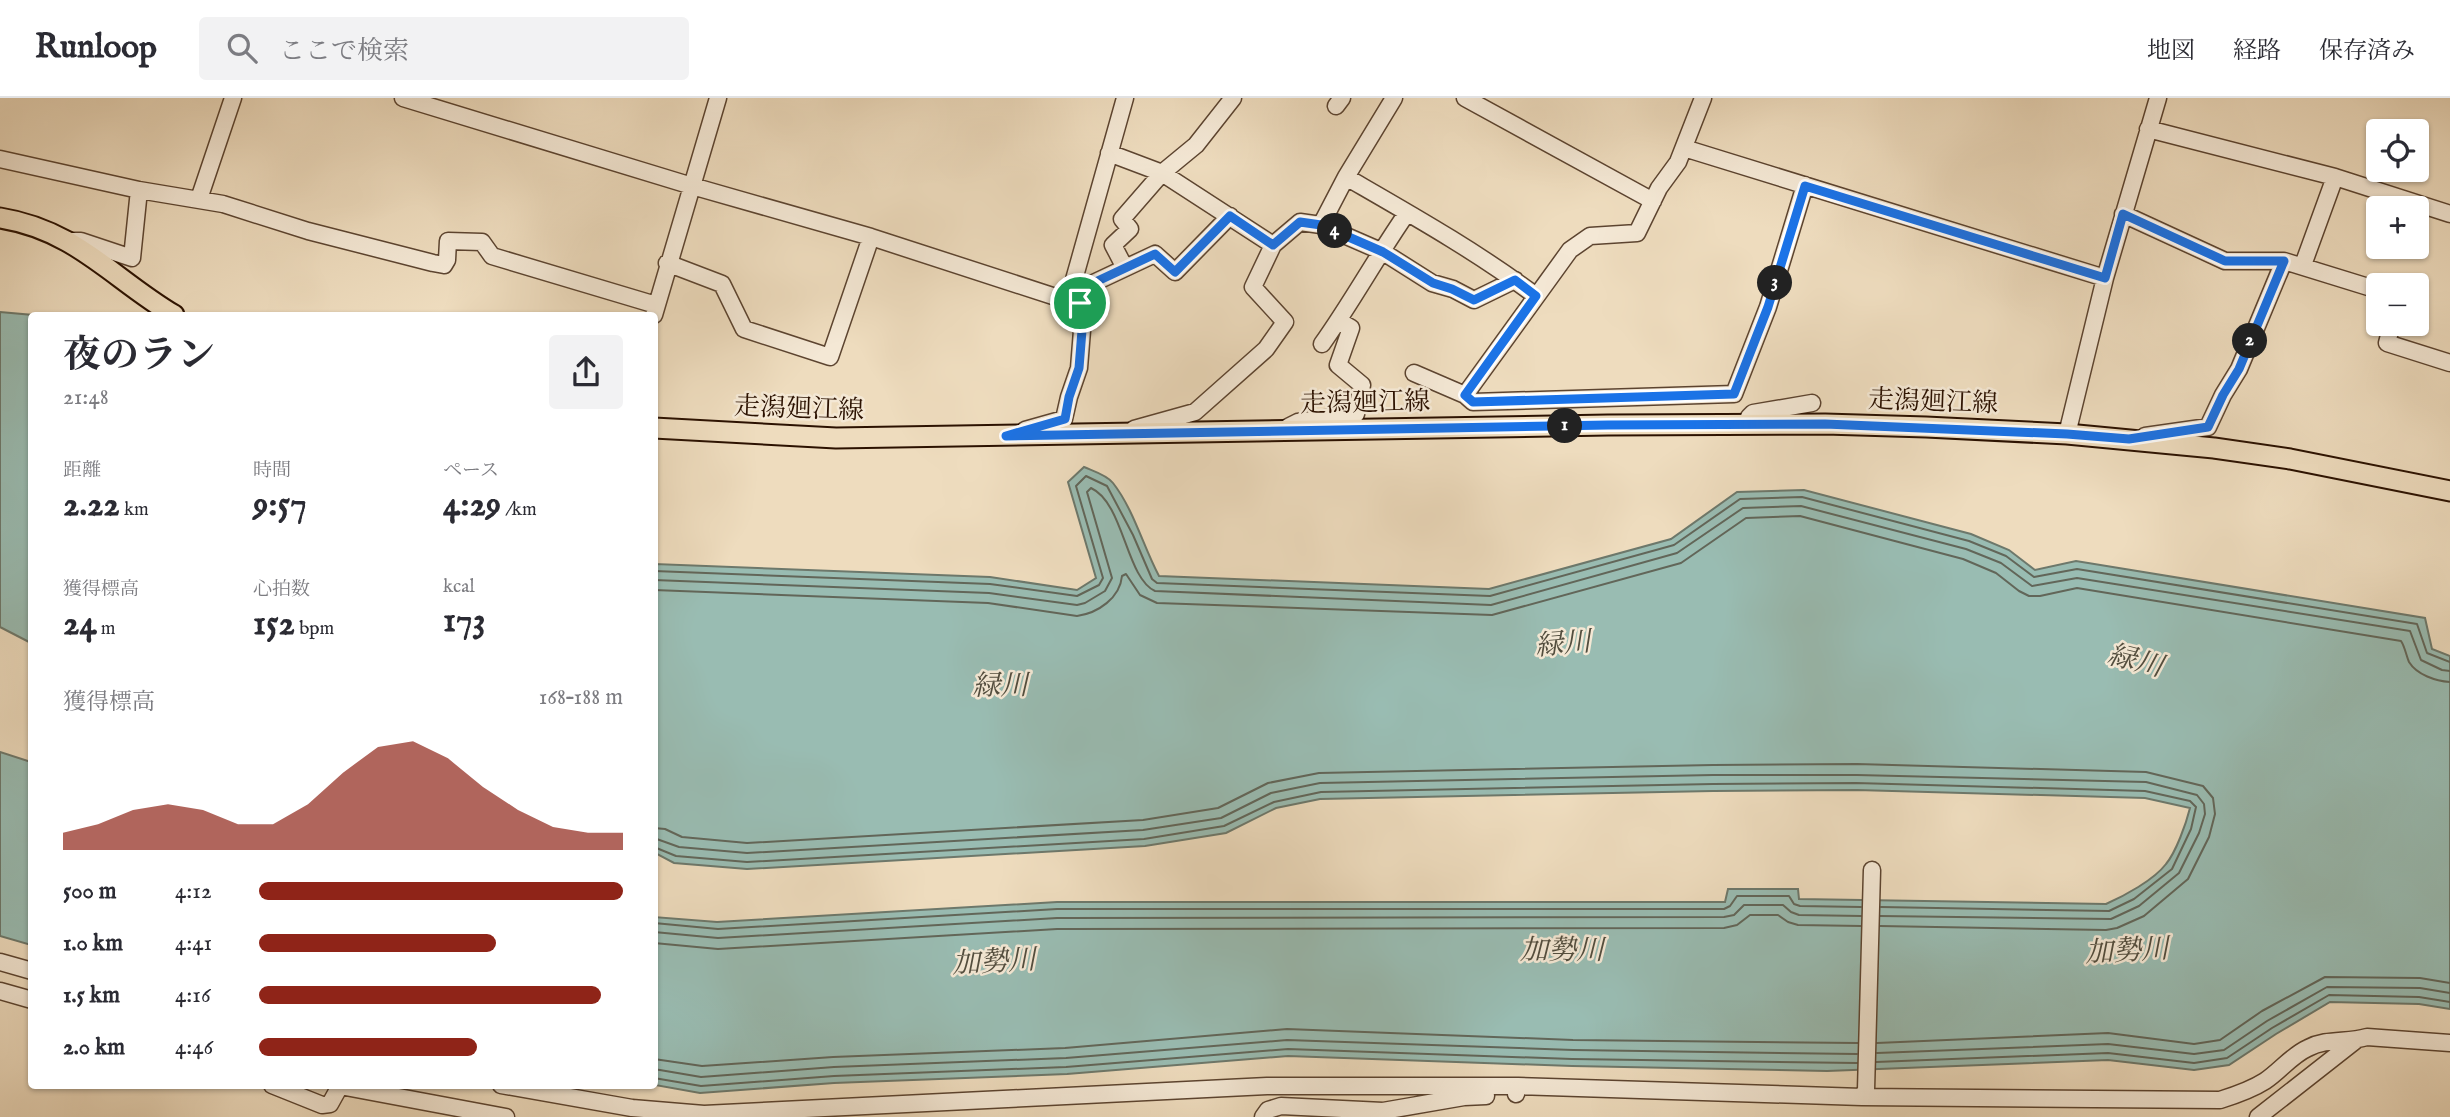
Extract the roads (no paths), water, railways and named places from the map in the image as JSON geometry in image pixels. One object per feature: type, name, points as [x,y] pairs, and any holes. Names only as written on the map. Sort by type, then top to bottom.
[{"type":"main road","points":[[0,218],[67,241],[170,312]]},
{"type":"main road","name":"走潟廻江線","points":[[658,428],[836,438],[1837,424],[2129,439],[2290,459],[2450,491]]},
{"type":"street","points":[[200,199],[233,98]]},
{"type":"street","points":[[403,98],[871,237],[1074,302]]},
{"type":"street","points":[[0,159],[139,190],[200,199],[308,231],[444,265],[447,260],[448,240],[482,242],[492,256],[655,310],[718,98]]},
{"type":"street","points":[[1006,436],[1065,419],[1079,368],[1083,318],[1074,302],[1109,153],[1125,98]]},
{"type":"street","points":[[1125,268],[1113,245],[1130,229],[1122,219],[1163,173],[1196,145],[1233,98]]},
{"type":"street","points":[[1321,225],[1346,177],[1394,98]]},
{"type":"street","points":[[1465,98],[1653,201]]},
{"type":"street","points":[[1465,395],[1570,250],[1590,236],[1637,233],[1659,188],[1678,162],[1703,98]]},
{"type":"street","points":[[2067,434],[2105,278],[2158,98]]},
{"type":"street","points":[[2148,129],[2335,177],[2450,214]]},
{"type":"street","points":[[1684,149],[2105,278]]},
{"type":"street","points":[[1109,153],[1163,173],[1273,245]]},
{"type":"street","points":[[1346,177],[1515,280],[1536,296]]},
{"type":"street","points":[[2303,265],[2335,177]]},
{"type":"street","points":[[1414,373],[1465,395],[1473,402],[1734,394],[1768,307],[1805,186]]},
{"type":"street","points":[[67,241],[81,241],[132,258],[139,190]]},
{"type":"street","points":[[1322,344],[1408,213]]},
{"type":"street","points":[[2123,214],[2225,261],[2284,261],[2366,286]]},
{"type":"street","points":[[1074,302],[1087,286],[1155,254],[1175,272],[1230,216]]},
{"type":"street","points":[[1116,434],[1195,412],[1266,349],[1284,322],[1253,287],[1273,245],[1300,222],[1321,225],[1381,251],[1433,283],[1474,300],[1515,280]]},
{"type":"street","points":[[667,263],[722,284],[744,329],[830,357],[871,237]]},
{"type":"street","points":[[2129,439],[2208,427],[2239,369],[2284,261]]},
{"type":"street","points":[[1279,430],[1298,422],[1356,414],[1362,385],[1338,365],[1352,328],[1339,321]]},
{"type":"street","points":[[2389,336],[2387,343],[2450,363]]},
{"type":"street","points":[[1747,424],[1753,413],[1812,403]]},
{"type":"street","points":[[1864,1093],[1872,870]]},
{"type":"street","points":[[0,962],[28,970]]},
{"type":"street","points":[[0,991],[28,999]]},
{"type":"street","points":[[524,1089],[632,1108],[704,1114],[1267,1086],[1518,1087],[2220,1100],[2242,1094],[2264,1081],[2306,1048],[2325,1041],[2355,1041],[2367,1037],[2450,1043]]},
{"type":"street","points":[[2258,1117],[2355,1041]]},
{"type":"street","points":[[1264,1117],[1268,1110],[1281,1106],[1387,1114],[1464,1097],[1516,1094],[1518,1087]]},
{"type":"street","points":[[282,1089],[322,1105],[330,1104],[338,1089]]},
{"type":"street","points":[[356,1089],[506,1117]]},
{"type":"water","points":[[0,312],[28,315],[28,641],[0,627]]},
{"type":"water","points":[[1084,467],[1113,483],[1133,516],[1159,576],[1489,589],[1671,539],[1737,492],[1804,490],[1971,534],[2009,550],[2035,570],[2076,561],[2425,618],[2432,649],[2450,656],[2450,1009],[2419,1004],[2330,1002],[2229,1065],[2194,1070],[2108,1060],[1827,1071],[1288,1056],[1067,1074],[834,1083],[700,1093],[658,1086],[658,917],[717,922],[1057,902],[1725,902],[1728,889],[1798,889],[1799,899],[2106,904],[2138,887],[2161,870],[2173,852],[2186,822],[2190,808],[2145,798],[1857,790],[1320,799],[1276,808],[1226,833],[1145,846],[747,869],[674,863],[658,855],[658,564],[990,577],[1077,590],[1096,578],[1068,482]]},
{"type":"water","points":[[0,752],[28,761],[28,944],[0,936]]},
{"type":"water label","name":"緑川","points":[[1563,645]]},
{"type":"water label","name":"緑川","points":[[2135,662]]},
{"type":"water label","name":"緑川","points":[[1000,687]]},
{"type":"water label","name":"加勢川","points":[[1562,951]]},
{"type":"water label","name":"加勢川","points":[[2127,952]]},
{"type":"water label","name":"加勢川","points":[[994,963]]}]
